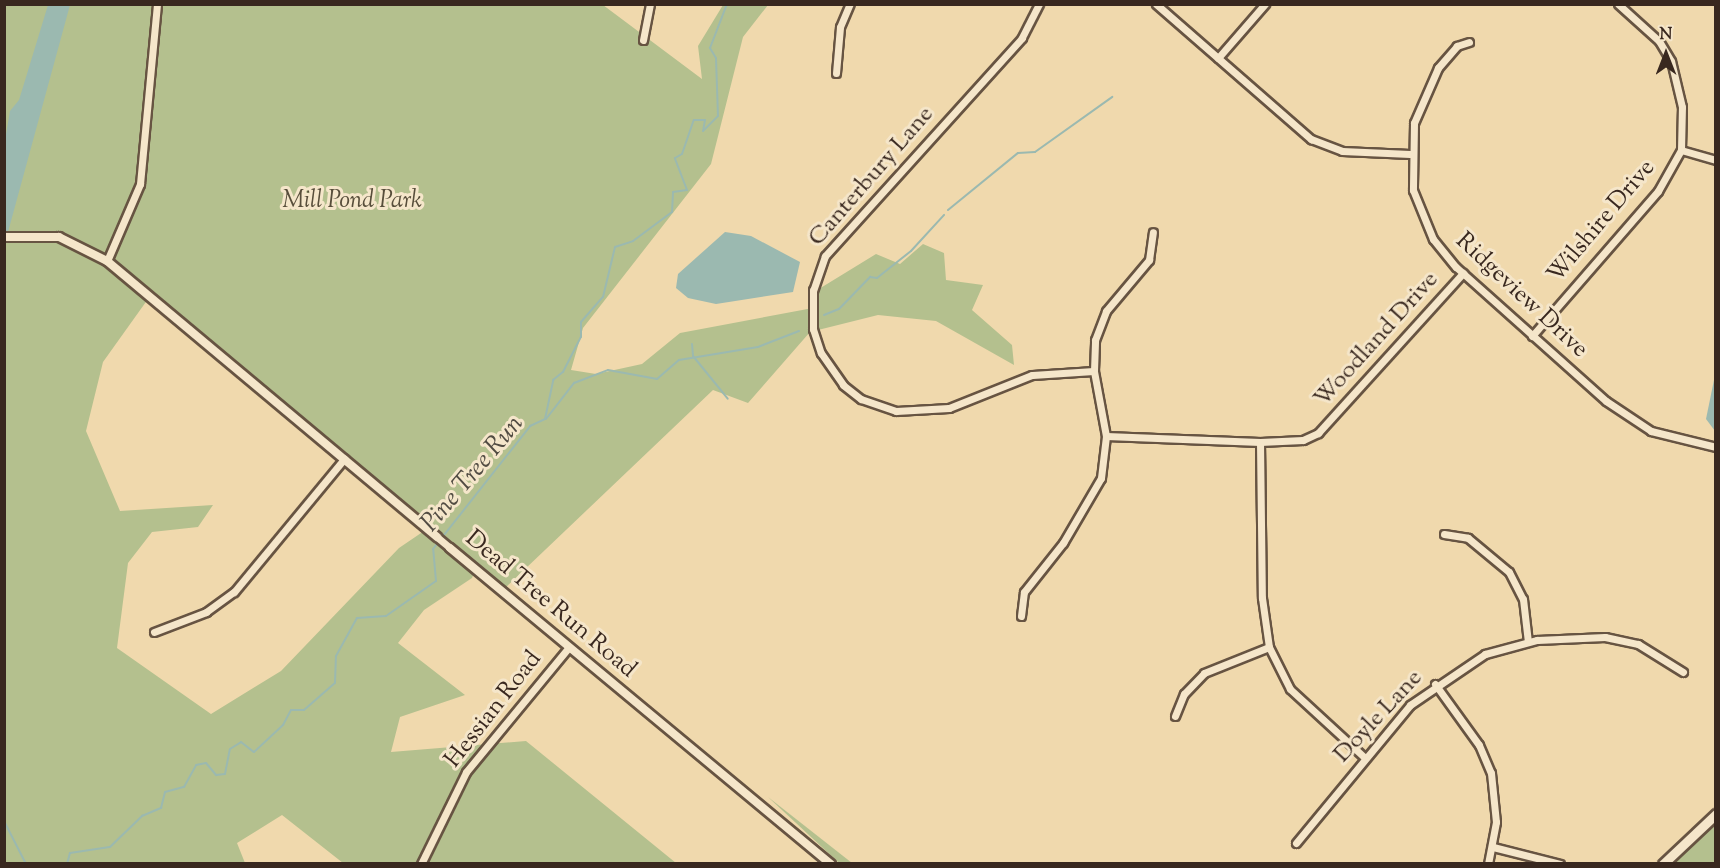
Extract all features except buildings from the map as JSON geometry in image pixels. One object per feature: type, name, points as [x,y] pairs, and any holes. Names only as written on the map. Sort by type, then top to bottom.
[{"type":"main road","points":[[1663,864],[1716,814]]},
{"type":"street","points":[[107,261],[140,184],[157,4]]},
{"type":"street","points":[[643,40],[650,4]]},
{"type":"street","points":[[836,73],[840,27],[850,4]]},
{"type":"street","name":"Canterbury Lane","points":[[1039,4],[1022,38],[825,256],[813,291],[813,329],[821,353],[843,385],[861,399],[896,411],[949,408],[1032,375],[1094,370]]},
{"type":"street","points":[[1156,4],[1311,139],[1342,151],[1410,154]]},
{"type":"street","points":[[1218,58],[1265,4]]},
{"type":"street","name":"Wilshire Drive","points":[[1532,336],[1658,191],[1681,150],[1682,107],[1671,61],[1659,41],[1618,4]]},
{"type":"street","name":"Ridgeview Drive","points":[[1469,42],[1457,46],[1437,68],[1419,103],[1410,154],[1418,211],[1463,273],[1532,336],[1638,424],[1716,447]]},
{"type":"street","points":[[1681,150],[1716,160]]},
{"type":"street","points":[[1021,616],[1024,592],[1096,491],[1106,436],[1094,370],[1100,325],[1149,260],[1153,232]]},
{"type":"street","name":"Dead Tree Run Road","points":[[7,237],[59,237],[107,261],[831,864]]},
{"type":"street","name":"Woodland Drive","points":[[1106,436],[1260,442],[1303,440],[1335,421],[1463,273]]},
{"type":"street","points":[[1260,442],[1262,598],[1269,647],[1307,708],[1365,758]]},
{"type":"street","points":[[154,632],[206,612],[234,592],[344,459]]},
{"type":"street","points":[[1444,534],[1468,538],[1509,572],[1523,599],[1528,642]]},
{"type":"street","name":"Doyle Lane","points":[[1296,843],[1365,758],[1435,684],[1485,654],[1528,642],[1622,639],[1683,672]]},
{"type":"street","name":"Hessian Road","points":[[421,864],[466,772],[569,647]]},
{"type":"street","points":[[1175,716],[1184,694],[1204,673],[1269,647]]},
{"type":"street","points":[[1435,684],[1479,745],[1491,773],[1496,804],[1493,847],[1488,864]]},
{"type":"street","points":[[1493,847],[1560,864]]},
{"type":"green space","name":"Mill Pond Park","points":[[5,5],[603,5],[702,79],[698,46],[723,5],[768,5],[743,37],[711,164],[583,328],[571,370],[596,374],[642,364],[680,333],[813,308],[814,292],[876,254],[900,264],[923,244],[944,253],[946,280],[983,285],[972,310],[1012,345],[1014,365],[936,321],[878,315],[810,332],[748,403],[713,390],[503,590],[476,568],[472,578],[424,610],[398,643],[465,695],[400,717],[391,752],[526,741],[676,863],[343,863],[282,815],[237,843],[245,863],[5,864]],"holes":[[[153,292],[424,531],[399,548],[281,671],[211,714],[117,648],[128,563],[152,532],[198,527],[213,505],[120,511],[86,431],[103,362]]]},
{"type":"green space","points":[[768,797],[852,863],[839,863]]},
{"type":"green space","points":[[1715,822],[1715,863],[1674,863]]},
{"type":"water","points":[[48,5],[70,5],[5,243],[4,146],[10,111],[19,100]]},
{"type":"water","points":[[725,232],[751,236],[800,262],[793,292],[716,304],[688,298],[676,288],[678,274]]},
{"type":"water","points":[[1715,375],[1715,431],[1706,419]]},
{"type":"waterway","name":"Pine Tree Run","points":[[67,864],[70,853],[110,847],[142,816],[161,808],[165,792],[184,787],[196,765],[206,763],[216,775],[225,774],[230,749],[241,742],[254,752],[283,725],[291,710],[304,710],[335,683],[336,656],[357,618],[386,616],[436,581],[433,549],[530,426],[545,419],[553,380],[563,372],[581,337],[581,322],[603,297],[615,247],[633,241],[672,212],[673,192],[687,190],[675,158],[682,154],[694,120],[705,120],[703,131],[718,116],[716,58],[710,48],[727,4]]},
{"type":"waterway","points":[[948,210],[1018,153],[1035,152],[1112,97]]},
{"type":"waterway","points":[[824,315],[839,309],[870,277],[877,278],[911,251],[944,215]]},
{"type":"waterway","points":[[546,419],[574,383],[608,370],[657,379],[679,360],[758,347],[799,331]]},
{"type":"waterway","points":[[692,344],[693,356],[728,399]]},
{"type":"waterway","points":[[4,821],[26,864]]}]
